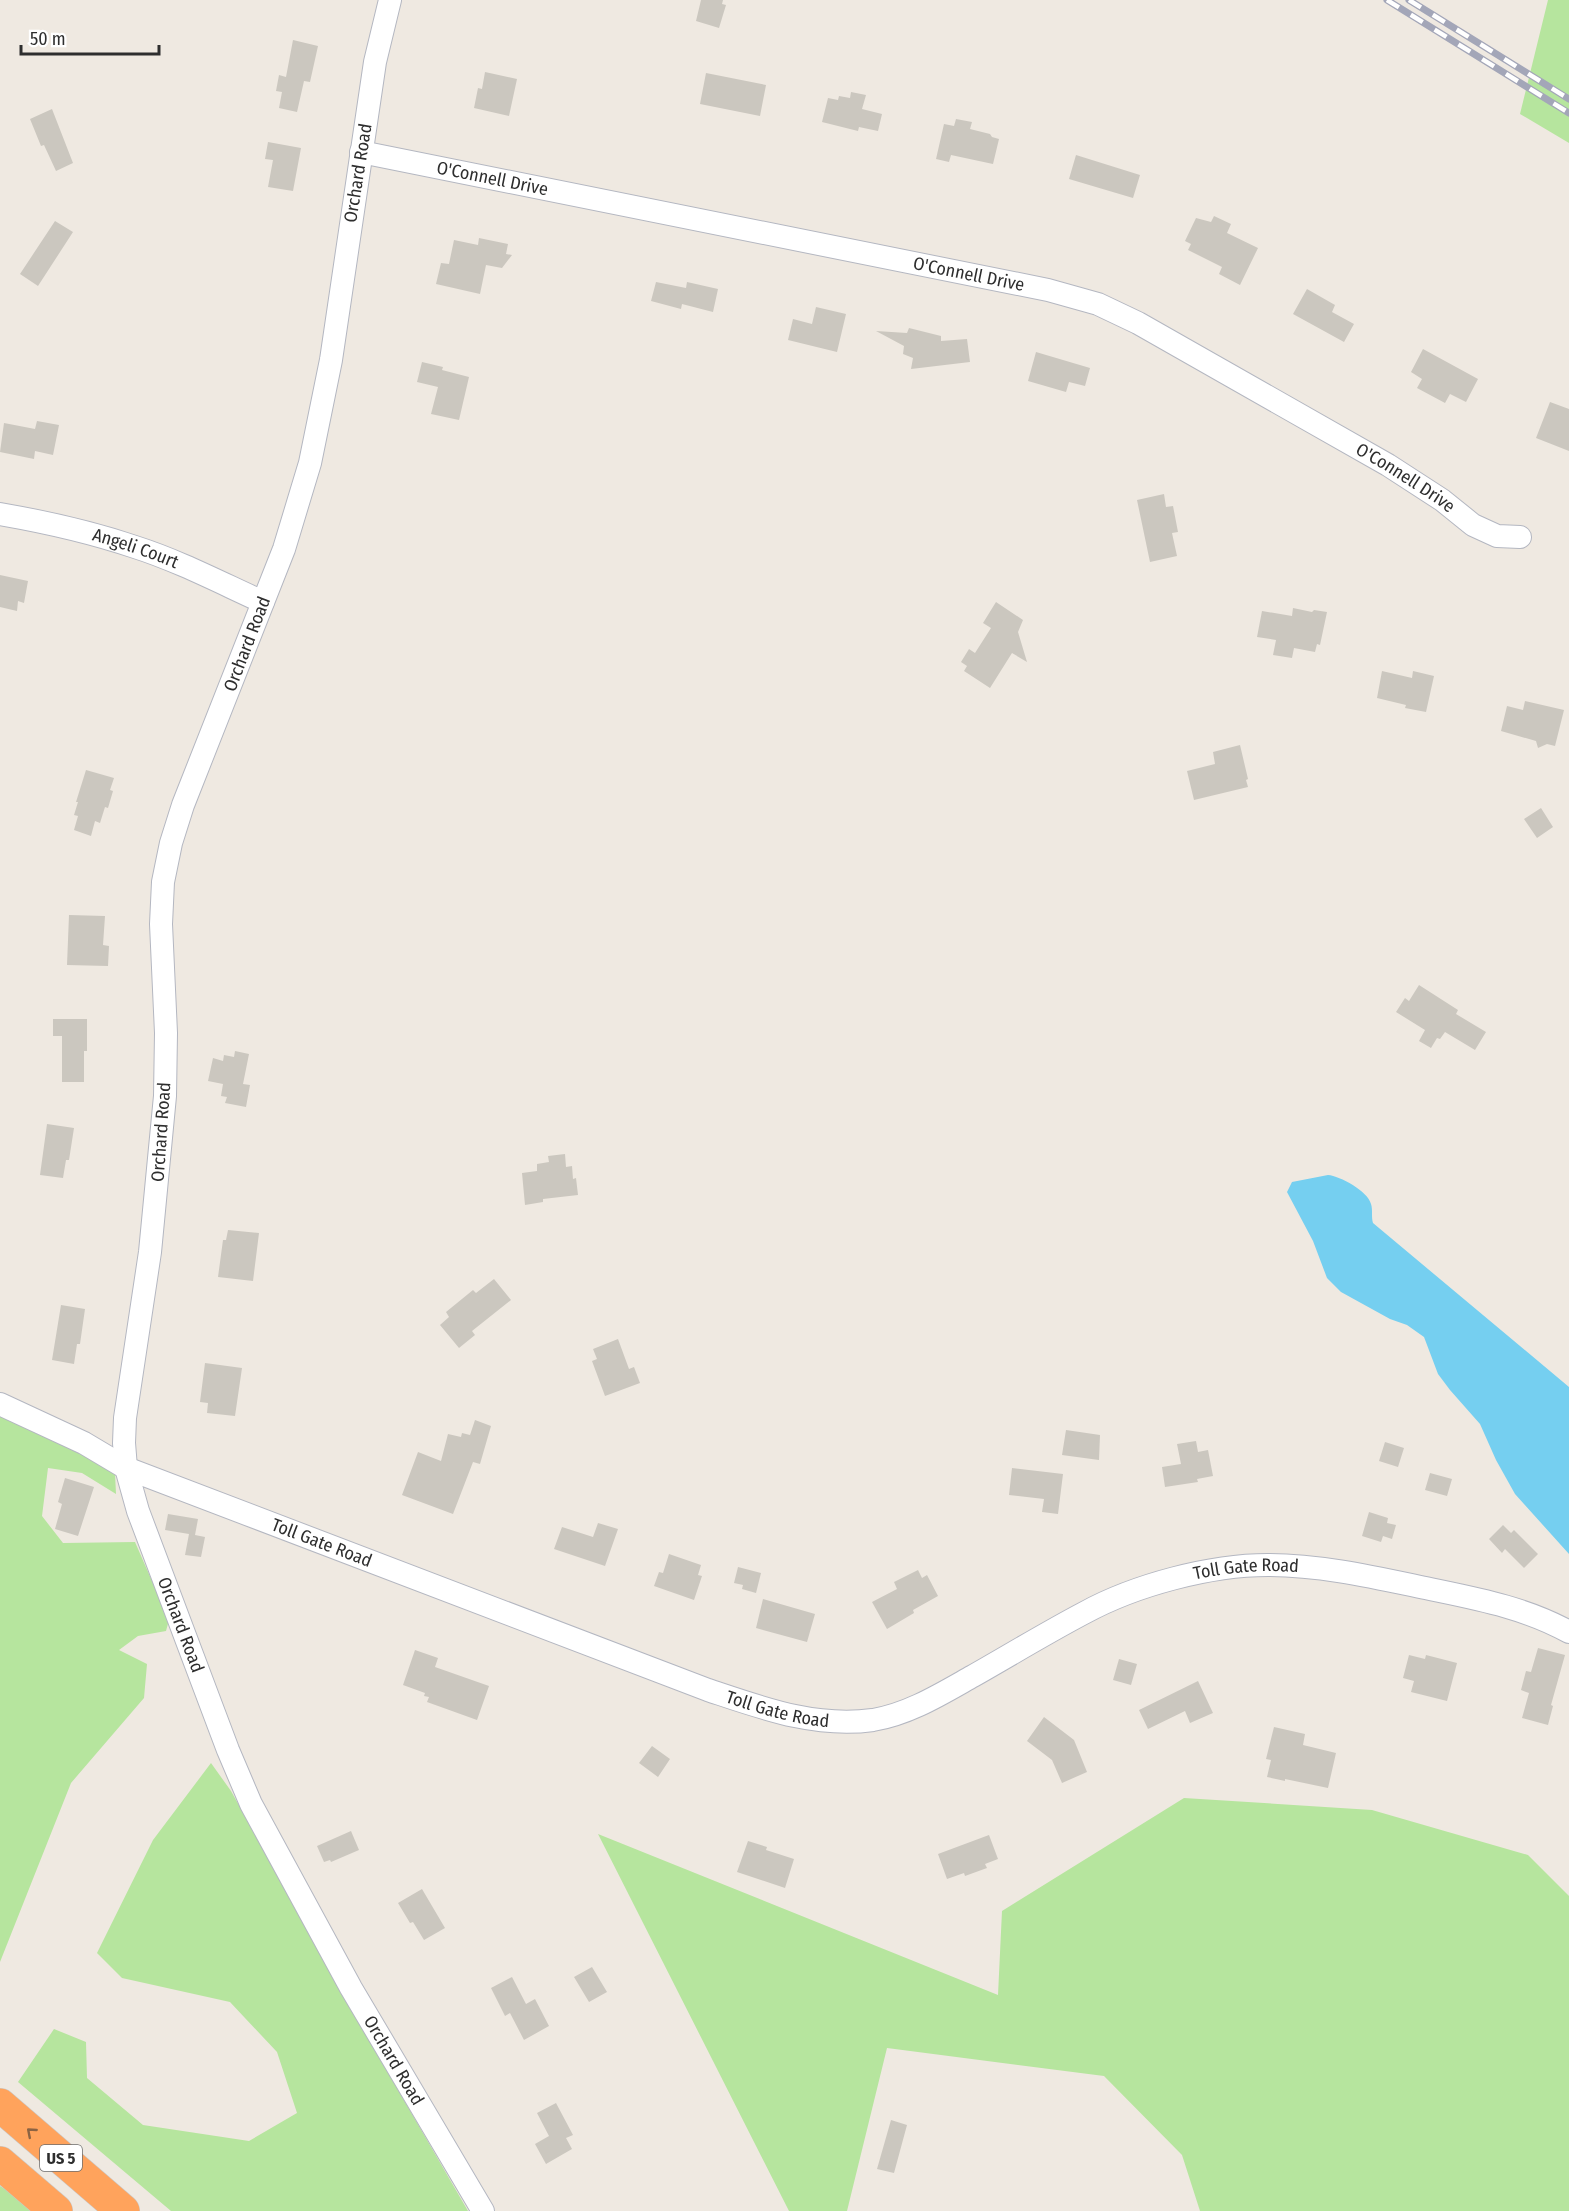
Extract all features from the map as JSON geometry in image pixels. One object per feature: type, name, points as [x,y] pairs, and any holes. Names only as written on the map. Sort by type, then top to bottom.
[{"type":"highway","name":"US 5","points":[[0,2105],[123,2211]]},
{"type":"highway","name":"US 5","points":[[0,2163],[56,2211]]},
{"type":"street","name":"Orchard Road","points":[[390,0],[375,62],[330,360],[315,442],[297,510],[183,806],[171,843],[163,882],[161,924],[166,1033],[165,1096],[150,1252],[125,1418],[124,1443],[126,1468],[138,1511],[228,1750],[251,1804],[351,1988],[483,2211]]},
{"type":"street","name":"O'Connell Drive","points":[[361,152],[1048,290],[1098,304],[1138,323],[1388,465],[1442,500],[1473,525],[1497,536],[1520,537]]},
{"type":"street","name":"Angeli Court","points":[[0,514],[90,533],[137,547],[188,567],[263,602]]},
{"type":"street","name":"Toll Gate Road","points":[[0,1404],[84,1443],[126,1468],[697,1686],[767,1710],[806,1720],[841,1722],[874,1720],[910,1710],[944,1693],[1086,1611],[1139,1589],[1196,1572],[1268,1564],[1347,1572],[1483,1600],[1545,1618],[1569,1632]]},
{"type":"green space","points":[[1548,0],[1569,0],[1569,143],[1520,114]]},
{"type":"green space","points":[[0,1413],[76,1449],[115,1473],[116,1494],[82,1473],[48,1468],[42,1516],[63,1543],[135,1542],[169,1620],[166,1631],[138,1636],[119,1650],[147,1664],[144,1698],[71,1783],[0,1962]]},
{"type":"green space","points":[[211,1763],[231,1791],[375,2050],[468,2211],[171,2211],[18,2082],[54,2029],[86,2042],[87,2078],[143,2125],[249,2141],[297,2113],[277,2052],[230,2002],[122,1978],[97,1953],[153,1840]]},
{"type":"green space","points":[[1184,1798],[1372,1810],[1528,1855],[1569,1896],[1569,2211],[1200,2211],[1182,2155],[1104,2076],[887,2048],[847,2211],[789,2211],[598,1834],[998,1995],[1002,1911]]},
{"type":"green space","points":[[0,2186],[24,2200],[36,2211],[0,2211]]},
{"type":"water","points":[[1328,1175],[1346,1181],[1365,1194],[1371,1204],[1373,1223],[1569,1387],[1569,1554],[1515,1494],[1480,1424],[1438,1374],[1424,1337],[1407,1325],[1390,1319],[1341,1292],[1327,1278],[1313,1241],[1287,1192],[1292,1182]]},
{"type":"building","points":[[701,0],[723,0],[722,4],[726,5],[719,28],[696,21]]},
{"type":"building","points":[[293,40],[318,46],[310,82],[304,81],[297,112],[279,108],[282,92],[276,91],[279,75],[286,77]]},
{"type":"building","points":[[485,72],[517,79],[509,116],[474,108],[478,88],[482,89]]},
{"type":"building","points":[[706,73],[766,85],[760,116],[700,104]]},
{"type":"building","points":[[851,92],[866,95],[862,109],[882,114],[878,131],[859,127],[858,131],[822,122],[828,98],[838,100],[839,96],[850,98]]},
{"type":"building","points":[[52,109],[73,163],[56,171],[44,145],[41,146],[30,119]]},
{"type":"building","points":[[956,119],[972,122],[970,129],[999,139],[993,164],[951,155],[949,162],[936,159],[944,124],[954,126]]},
{"type":"building","points":[[268,142],[301,148],[293,191],[268,187],[273,160],[265,159]]},
{"type":"building","points":[[1076,155],[1140,175],[1133,198],[1069,179]]},
{"type":"building","points":[[1214,216],[1231,224],[1227,233],[1258,248],[1240,285],[1219,274],[1222,267],[1188,250],[1191,244],[1185,241],[1196,218],[1211,222]]},
{"type":"building","points":[[55,221],[73,232],[38,286],[20,274]]},
{"type":"building","points":[[479,238],[508,244],[506,254],[512,255],[502,268],[486,265],[480,294],[436,284],[441,263],[449,264],[454,240],[478,245]]},
{"type":"building","points":[[656,282],[686,288],[687,282],[718,289],[713,312],[682,304],[681,309],[651,301]]},
{"type":"building","points":[[1307,289],[1335,305],[1332,312],[1354,324],[1344,342],[1293,314]]},
{"type":"building","points":[[816,307],[846,314],[837,352],[788,340],[793,319],[812,324]]},
{"type":"building","points":[[909,328],[941,336],[941,341],[967,339],[970,362],[911,369],[913,358],[903,354],[904,346],[876,331],[907,333]]},
{"type":"building","points":[[1423,349],[1478,379],[1466,402],[1450,394],[1445,403],[1417,388],[1422,379],[1411,372]]},
{"type":"building","points":[[1036,352],[1090,368],[1085,386],[1069,382],[1066,392],[1028,381]]},
{"type":"building","points":[[422,362],[469,377],[459,420],[431,414],[438,387],[417,382]]},
{"type":"building","points":[[1550,402],[1569,409],[1569,451],[1536,438]]},
{"type":"building","points":[[37,421],[59,425],[53,455],[35,451],[34,459],[0,452],[4,423],[35,429]]},
{"type":"building","points":[[1164,494],[1166,507],[1173,506],[1178,532],[1172,533],[1177,556],[1150,562],[1137,500]]},
{"type":"building","points":[[0,575],[28,581],[24,603],[18,601],[17,611],[0,607]]},
{"type":"building","points":[[996,602],[1023,620],[1018,632],[1027,662],[1012,653],[990,688],[964,671],[967,666],[961,662],[969,649],[975,653],[991,628],[983,623]]},
{"type":"building","points":[[1293,608],[1327,612],[1320,645],[1317,644],[1315,652],[1294,648],[1292,658],[1273,655],[1276,640],[1257,637],[1262,611],[1292,616]]},
{"type":"building","points":[[1382,671],[1412,678],[1413,671],[1434,676],[1426,712],[1405,708],[1406,705],[1377,698]]},
{"type":"building","points":[[1525,701],[1564,710],[1555,746],[1547,744],[1538,748],[1536,741],[1501,731],[1507,706],[1523,710]]},
{"type":"building","points":[[1240,745],[1248,787],[1194,800],[1187,771],[1215,764],[1213,752]]},
{"type":"building","points":[[86,770],[114,778],[108,808],[105,807],[100,823],[95,821],[91,836],[74,830],[78,816],[74,815],[78,802],[76,802]]},
{"type":"building","points":[[1541,808],[1553,827],[1537,838],[1524,819]]},
{"type":"building","points":[[69,915],[105,916],[103,945],[109,946],[108,966],[67,965]]},
{"type":"building","points":[[1419,985],[1458,1010],[1456,1014],[1486,1032],[1475,1050],[1445,1032],[1440,1039],[1437,1038],[1431,1048],[1419,1041],[1425,1030],[1396,1012],[1405,998],[1409,1001]]},
{"type":"building","points":[[53,1019],[87,1019],[84,1082],[62,1082],[62,1036],[53,1036]]},
{"type":"building","points":[[235,1051],[249,1054],[243,1084],[250,1085],[246,1107],[225,1103],[227,1097],[221,1096],[223,1084],[208,1081],[213,1058],[223,1061],[224,1055],[234,1057]]},
{"type":"building","points":[[47,1124],[74,1128],[69,1160],[66,1160],[63,1178],[40,1175]]},
{"type":"building","points":[[565,1154],[566,1167],[572,1166],[573,1179],[576,1178],[578,1195],[543,1199],[543,1202],[525,1205],[522,1173],[537,1171],[537,1164],[549,1162],[548,1156]]},
{"type":"building","points":[[228,1230],[259,1233],[253,1281],[218,1277],[223,1240],[226,1240]]},
{"type":"building","points":[[494,1279],[511,1300],[472,1331],[475,1335],[459,1348],[440,1325],[449,1317],[446,1312],[473,1290],[476,1293]]},
{"type":"building","points":[[61,1305],[85,1309],[80,1344],[77,1344],[74,1364],[52,1360]]},
{"type":"building","points":[[618,1339],[629,1369],[634,1367],[640,1383],[605,1396],[592,1361],[597,1359],[593,1349]]},
{"type":"building","points":[[205,1363],[242,1368],[235,1416],[207,1413],[208,1403],[200,1402]]},
{"type":"building","points":[[475,1420],[491,1426],[480,1464],[473,1462],[453,1514],[402,1495],[418,1452],[441,1461],[448,1434],[461,1437],[462,1433],[470,1435]]},
{"type":"building","points":[[1066,1430],[1100,1435],[1099,1460],[1062,1455]]},
{"type":"building","points":[[1196,1441],[1198,1452],[1208,1450],[1213,1476],[1197,1479],[1198,1482],[1165,1487],[1162,1467],[1181,1464],[1177,1444]]},
{"type":"building","points":[[1385,1442],[1404,1448],[1398,1467],[1379,1461]]},
{"type":"building","points":[[1012,1468],[1063,1474],[1058,1514],[1042,1512],[1044,1499],[1009,1495]]},
{"type":"building","points":[[1430,1473],[1452,1479],[1447,1496],[1425,1490]]},
{"type":"building","points":[[65,1478],[94,1487],[78,1536],[55,1529],[62,1504],[58,1502]]},
{"type":"building","points":[[1369,1512],[1388,1518],[1387,1523],[1396,1525],[1392,1539],[1383,1536],[1381,1542],[1362,1536]]},
{"type":"building","points":[[168,1514],[198,1519],[195,1535],[205,1537],[201,1557],[185,1555],[189,1534],[165,1530]]},
{"type":"building","points":[[598,1523],[618,1529],[605,1566],[554,1549],[562,1527],[593,1537]]},
{"type":"building","points":[[1503,1525],[1511,1533],[1514,1530],[1538,1554],[1524,1568],[1505,1549],[1502,1553],[1489,1539]]},
{"type":"building","points":[[669,1554],[701,1565],[698,1575],[702,1576],[694,1600],[654,1586],[659,1572],[663,1573]]},
{"type":"building","points":[[738,1567],[761,1573],[756,1593],[742,1589],[743,1585],[734,1583]]},
{"type":"building","points":[[918,1570],[922,1578],[927,1575],[938,1596],[913,1610],[914,1613],[887,1629],[872,1602],[897,1589],[894,1582]]},
{"type":"building","points":[[763,1599],[815,1614],[807,1642],[756,1628]]},
{"type":"building","points":[[1538,1648],[1565,1655],[1551,1705],[1553,1706],[1548,1725],[1522,1718],[1529,1693],[1521,1690],[1526,1671],[1531,1672]]},
{"type":"building","points":[[415,1650],[438,1658],[435,1667],[489,1686],[477,1720],[427,1702],[429,1697],[424,1696],[425,1693],[403,1685]]},
{"type":"building","points":[[1409,1655],[1425,1659],[1426,1655],[1457,1663],[1447,1701],[1411,1692],[1414,1681],[1403,1678]]},
{"type":"building","points":[[1119,1659],[1137,1664],[1131,1685],[1113,1680]]},
{"type":"building","points":[[1198,1681],[1213,1713],[1190,1723],[1185,1711],[1148,1729],[1139,1710]]},
{"type":"building","points":[[1044,1717],[1074,1740],[1087,1772],[1062,1783],[1052,1760],[1027,1741]]},
{"type":"building","points":[[1274,1727],[1305,1734],[1303,1745],[1336,1753],[1328,1788],[1267,1777],[1271,1760],[1266,1759]]},
{"type":"building","points":[[652,1746],[670,1759],[658,1777],[639,1763]]},
{"type":"building","points":[[351,1831],[359,1850],[331,1862],[330,1860],[324,1862],[317,1846]]},
{"type":"building","points":[[989,1835],[998,1859],[985,1864],[987,1868],[965,1876],[964,1873],[947,1879],[938,1854]]},
{"type":"building","points":[[748,1841],[767,1847],[766,1850],[794,1859],[785,1888],[737,1872]]},
{"type":"building","points":[[422,1889],[445,1928],[424,1940],[398,1903]]},
{"type":"building","points":[[592,1967],[607,1992],[589,2002],[574,1977]]},
{"type":"building","points":[[512,1977],[526,2004],[535,1999],[549,2026],[524,2040],[510,2013],[505,2016],[491,1988]]},
{"type":"building","points":[[556,2103],[573,2135],[566,2138],[572,2149],[546,2164],[535,2144],[549,2136],[537,2113]]},
{"type":"building","points":[[891,2120],[907,2125],[894,2173],[877,2169]]},
{"type":"railway","points":[[1387,0],[1569,113]]},
{"type":"railway","points":[[1409,0],[1569,99]]}]
